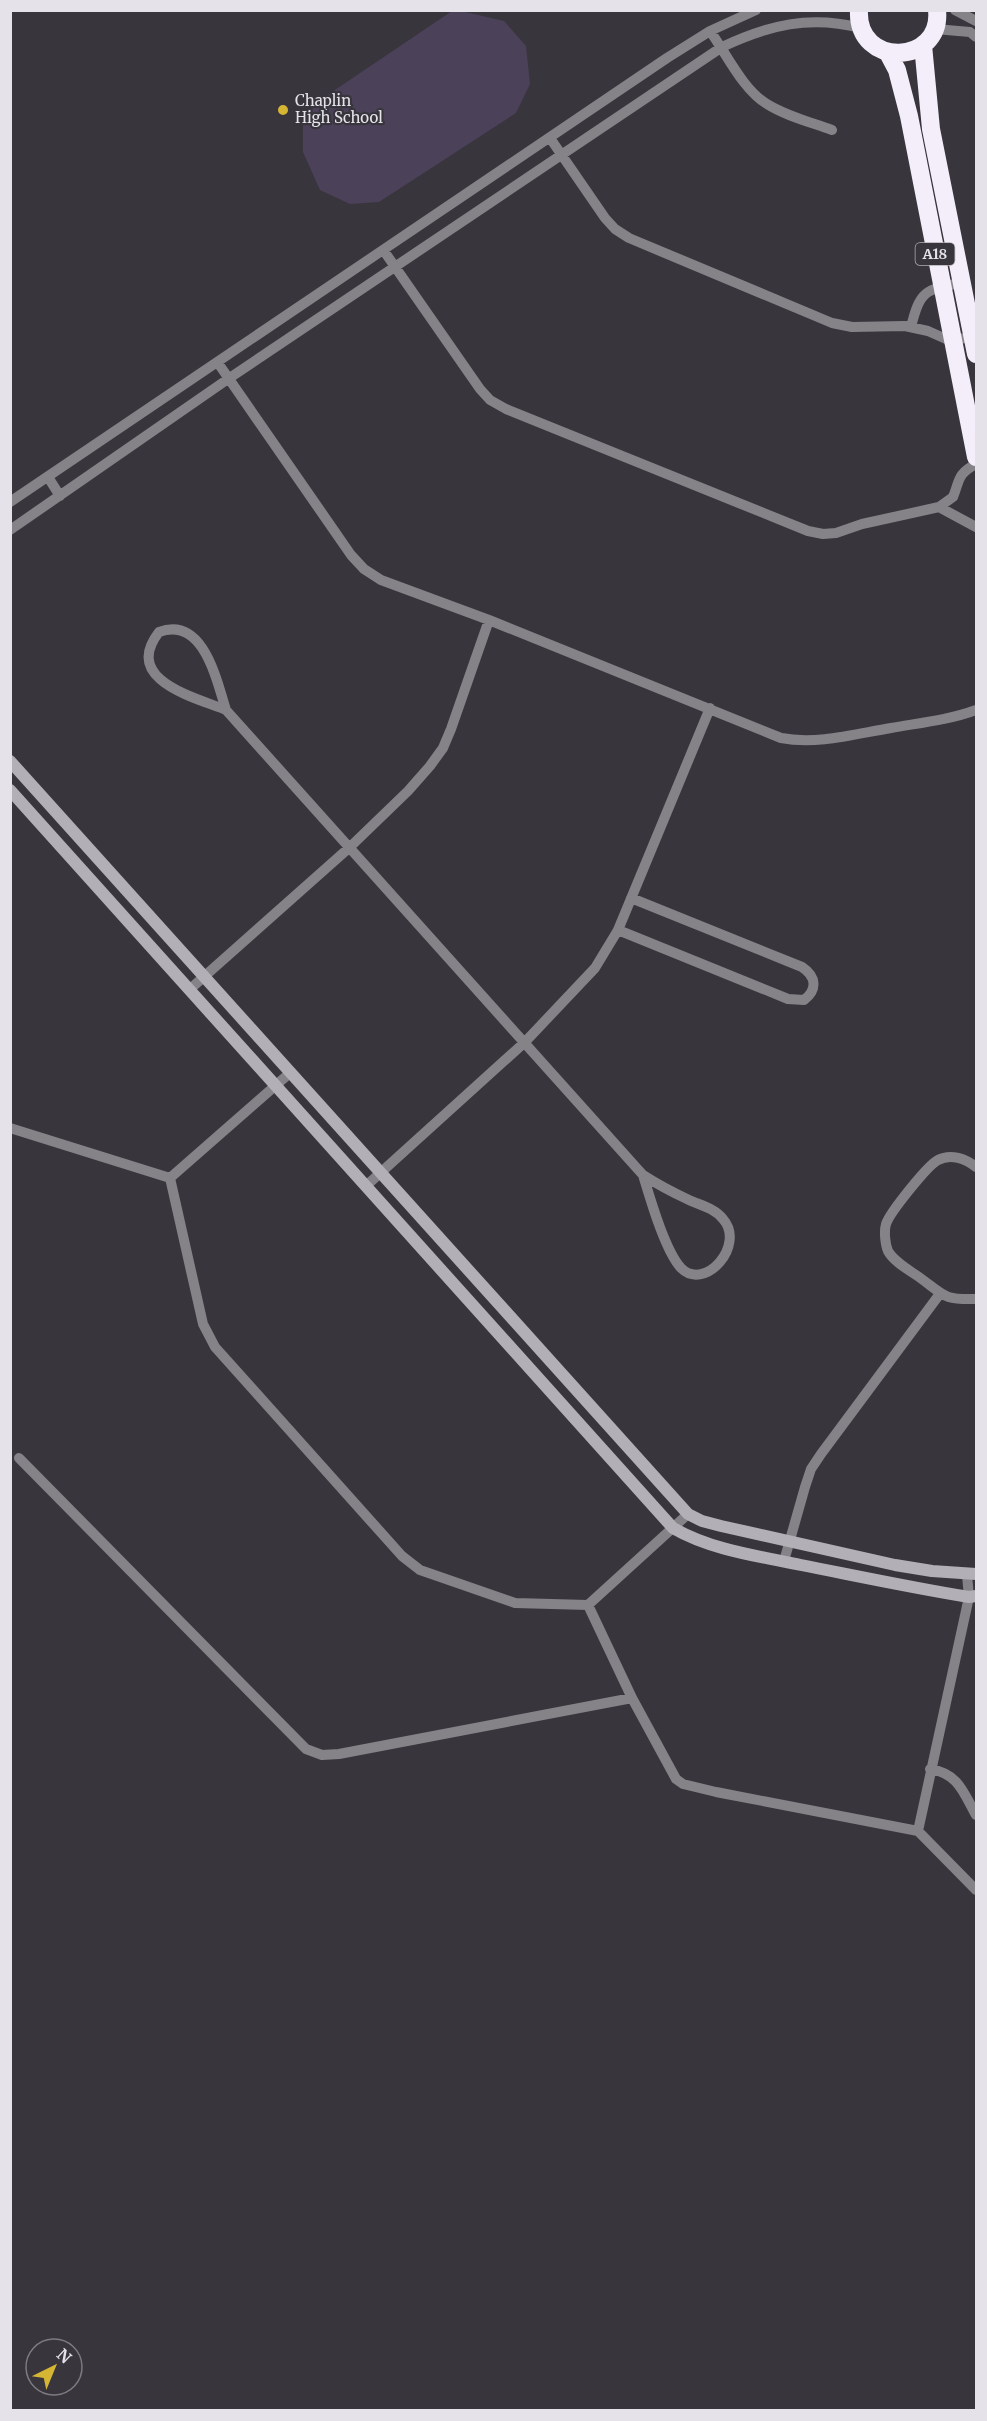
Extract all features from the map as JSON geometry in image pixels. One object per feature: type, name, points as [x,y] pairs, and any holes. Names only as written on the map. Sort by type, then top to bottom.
[{"type":"highway","points":[[888,53],[906,53],[923,45],[935,29],[937,10]]},
{"type":"highway","name":"A18","points":[[860,19],[872,44],[888,53],[897,70],[909,116],[976,457]]},
{"type":"highway","name":"A18","points":[[923,45],[931,129],[975,346]]},
{"type":"main road","points":[[10,761],[688,1514],[721,1526],[895,1565],[972,1574]]},
{"type":"main road","points":[[10,790],[189,990],[277,1084],[673,1528],[693,1539],[784,1561],[973,1597]]},
{"type":"street","points":[[10,502],[711,30],[756,10]]},
{"type":"street","points":[[935,29],[973,34],[976,21],[955,10]]},
{"type":"street","points":[[10,530],[228,379],[722,47],[755,32],[779,26],[860,19]]},
{"type":"street","points":[[711,30],[749,89],[757,97],[767,105],[832,130]]},
{"type":"street","points":[[550,138],[605,218],[615,230],[629,238],[832,323],[852,327],[911,327],[975,346]]},
{"type":"street","points":[[384,251],[490,400],[506,409],[808,531],[823,534],[836,533],[862,524],[939,507],[953,497],[958,479],[976,464]]},
{"type":"street","points":[[911,327],[920,298],[929,290],[961,283]]},
{"type":"street","points":[[218,363],[351,555],[364,569],[381,580],[489,620],[710,708],[764,732],[797,741],[929,721],[976,711]]},
{"type":"street","points":[[48,477],[60,496]]},
{"type":"street","points":[[939,507],[976,527]]},
{"type":"street","points":[[189,990],[350,847],[408,791],[443,748],[489,620]]},
{"type":"street","points":[[226,710],[174,689],[153,673],[149,664],[148,649],[159,632],[168,628],[180,628],[191,634],[201,644],[226,710],[643,1175],[715,1211],[724,1219],[729,1229],[730,1247],[714,1267],[700,1275],[689,1273],[681,1268],[668,1246],[643,1175]]},
{"type":"street","points":[[367,1185],[525,1042],[595,968],[618,930],[710,708]]},
{"type":"street","points":[[618,930],[788,999],[804,1000],[814,989],[812,976],[802,968],[631,898]]},
{"type":"street","points":[[170,1178],[291,1072]]},
{"type":"street","points":[[10,1128],[170,1178]]},
{"type":"street","points":[[976,1167],[961,1158],[950,1157],[938,1160],[916,1183],[886,1224],[887,1250],[895,1260],[939,1295],[976,1299]]},
{"type":"street","points":[[170,1178],[203,1324],[215,1347],[402,1556],[420,1570],[515,1603],[588,1605],[688,1514]]},
{"type":"street","points":[[784,1561],[811,1469],[939,1295]]},
{"type":"street","points":[[19,1458],[306,1749],[322,1755],[339,1754],[632,1698]]},
{"type":"street","points":[[918,1831],[930,1769],[973,1597],[972,1574]]},
{"type":"street","points":[[588,1605],[663,1760],[682,1784],[918,1831],[976,1890]]},
{"type":"street","points":[[930,1769],[949,1774],[976,1815]]},
{"type":"shaded area","points":[[452,11],[504,21],[526,46],[530,84],[516,113],[379,202],[350,204],[320,190],[303,152],[303,120],[320,100]]},
{"type":"place","name":"Chaplin High School","points":[[283,110]]}]
